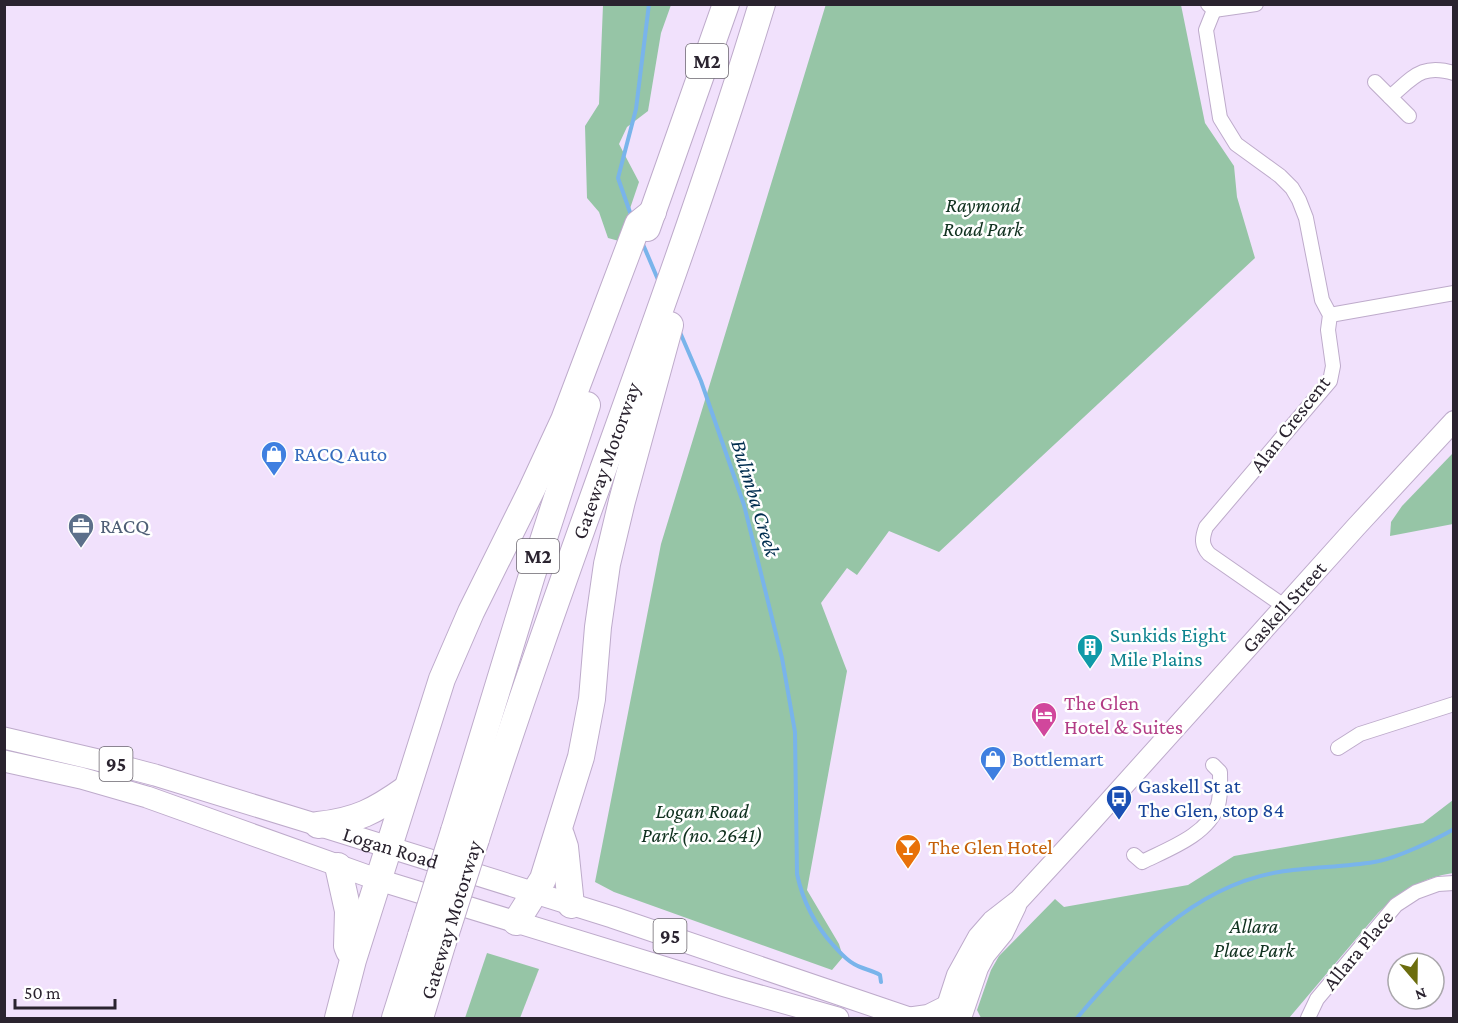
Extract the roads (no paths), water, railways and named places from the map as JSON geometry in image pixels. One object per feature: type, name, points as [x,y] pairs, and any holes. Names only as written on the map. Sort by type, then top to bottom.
[{"type":"highway","name":"Gateway Motorway","points":[[395,1018],[432,939],[465,835],[566,466],[624,276],[657,202],[726,4]]},
{"type":"highway","name":"Gateway Motorway","points":[[465,835],[530,673],[662,325],[676,262],[739,80],[762,4]]},
{"type":"highway","points":[[338,1018],[353,960],[406,789],[451,658],[564,420],[624,276]]},
{"type":"highway","points":[[516,922],[545,874],[581,757],[588,725],[607,564],[662,325]]},
{"type":"highway","points":[[318,825],[361,817],[377,810],[406,789]]},
{"type":"highway","points":[[559,829],[565,847],[571,905]]},
{"type":"highway","points":[[338,866],[348,911],[347,946],[353,960]]},
{"type":"highway","name":"Gateway Motorway","points":[[420,1018],[432,939]]},
{"type":"main road","name":"Logan Road","points":[[4,738],[155,775],[318,825],[690,943],[908,1018]]},
{"type":"main road","name":"Logan Road","points":[[4,761],[81,778],[147,797],[379,880],[724,986],[838,1018]]},
{"type":"street","points":[[1211,7],[1256,4]]},
{"type":"street","name":"Alan Crescent","points":[[1211,7],[1206,30],[1220,118],[1236,144],[1280,176],[1292,188],[1299,200],[1306,218],[1322,300],[1330,315],[1328,330],[1333,366],[1330,381],[1206,527],[1202,538],[1204,548],[1209,554],[1284,606]]},
{"type":"street","points":[[1390,97],[1418,74],[1429,69],[1441,69],[1454,73]]},
{"type":"street","points":[[1375,82],[1409,116]]},
{"type":"street","points":[[1330,315],[1454,292]]},
{"type":"street","name":"Gaskell Street","points":[[950,1014],[981,962],[1003,933],[1019,900],[1454,421]]},
{"type":"street","points":[[1338,748],[1360,734],[1454,704]]},
{"type":"street","points":[[1134,855],[1142,862],[1191,838],[1215,813],[1219,802],[1220,772],[1213,765]]},
{"type":"street","name":"Allara Place","points":[[1308,1018],[1317,999],[1396,905],[1416,892],[1438,884],[1454,883]]},
{"type":"street","points":[[908,1018],[950,1014]]},
{"type":"waterway","name":"Bulimba Creek","points":[[632,218],[618,178],[636,109],[649,4]]},
{"type":"waterway","name":"Bulimba Creek","points":[[642,242],[659,282]]},
{"type":"waterway","name":"Bulimba Creek","points":[[679,330],[701,381],[744,505],[782,658],[795,732],[797,874],[802,894],[815,921],[833,945],[857,966],[880,975],[881,982]]},
{"type":"waterway","points":[[1077,1018],[1142,948],[1191,908],[1219,892],[1248,880],[1279,872],[1383,860],[1415,848],[1454,829]]},
{"type":"place","name":"RACQ Auto","points":[[274,477]]},
{"type":"place","name":"RACQ","points":[[81,549]]},
{"type":"place","name":"Sunkids Eight Mile Plains","points":[[1090,670]]},
{"type":"place","name":"The Glen Hotel & Suites","points":[[1044,738]]},
{"type":"place","name":"Bottlemart","points":[[993,782]]},
{"type":"place","name":"Gaskell St at The Glen, stop 84","points":[[1119,821]]},
{"type":"place","name":"The Glen Hotel","points":[[908,870]]},
{"type":"park label","name":"Raymond Road Park","points":[[983,217]]},
{"type":"park label","name":"Logan Road Park (no. 2641)","points":[[702,823]]},
{"type":"park label","name":"Allara Place Park","points":[[1254,938]]}]
